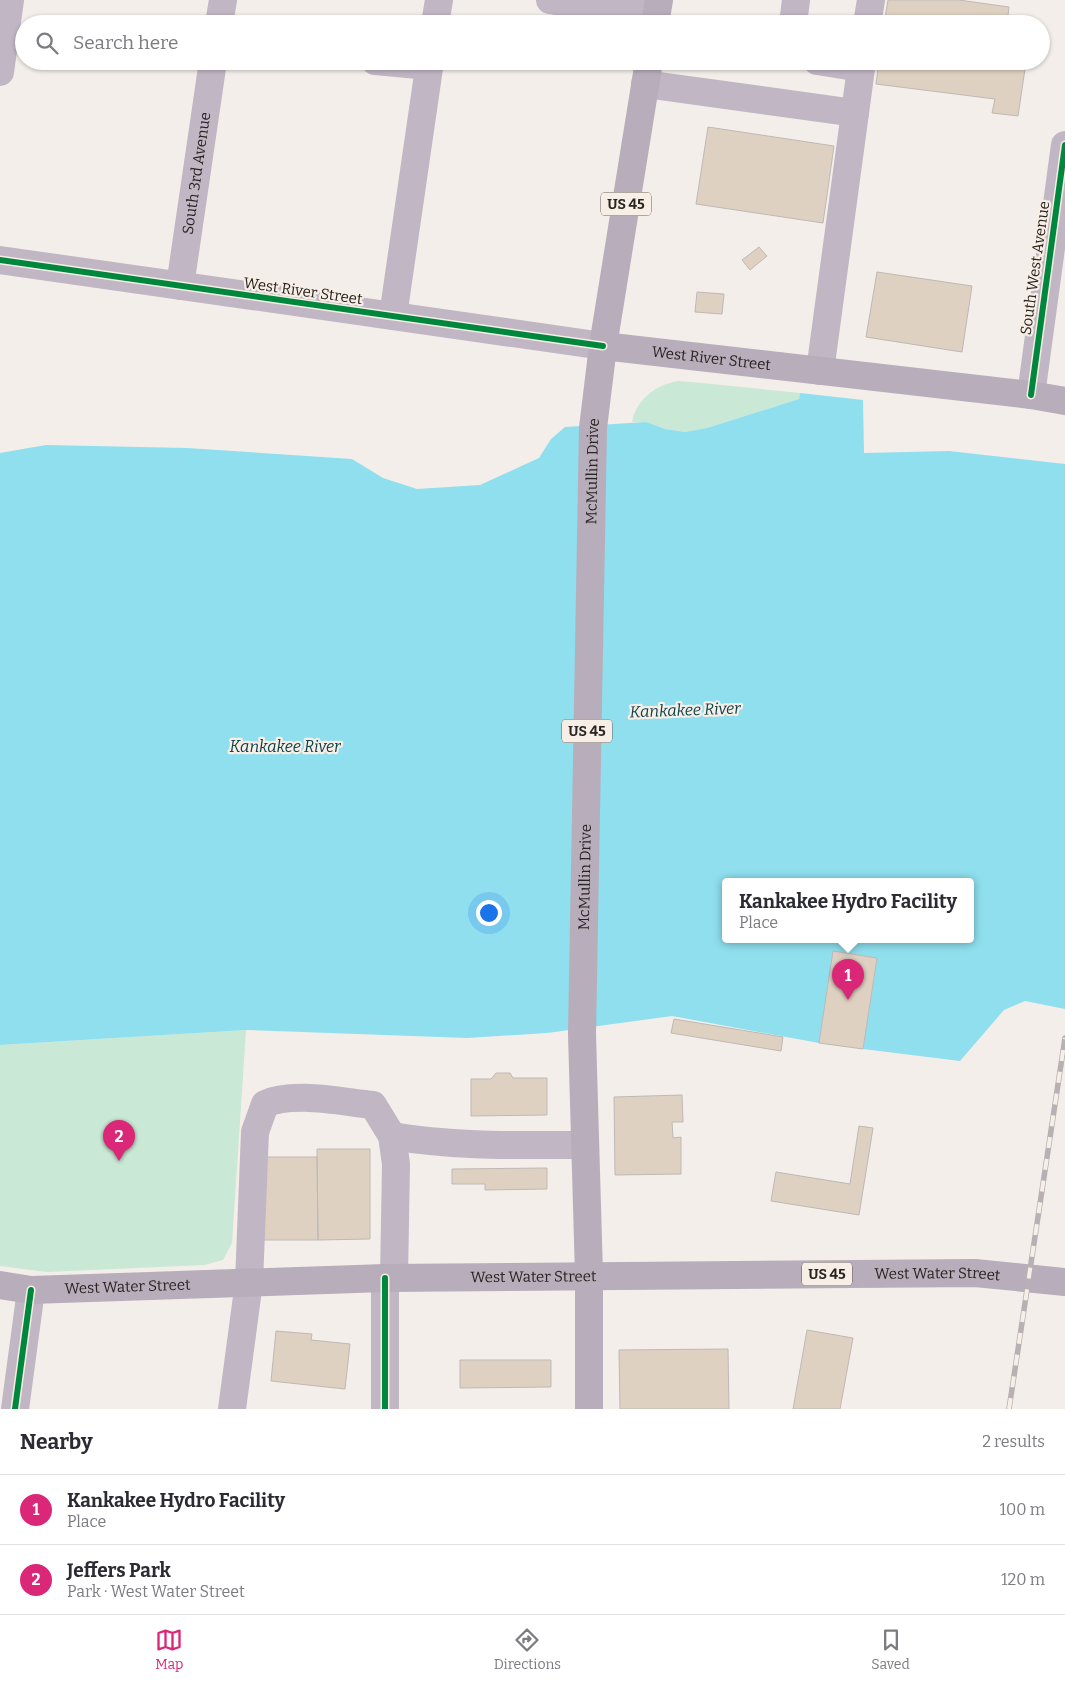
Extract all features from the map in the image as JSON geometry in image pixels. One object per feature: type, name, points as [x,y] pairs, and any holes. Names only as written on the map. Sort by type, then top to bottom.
[{"type":"main road","name":"US 45","points":[[603,346],[647,72]]},
{"type":"main road","name":"West River Street","points":[[603,346],[1030,395],[1065,401]]},
{"type":"main road","name":"McMullin Drive","points":[[589,1409],[588,1275],[582,1034],[593,428],[603,346]]},
{"type":"main road","name":"West Water Street","points":[[0,1285],[31,1290],[389,1278],[975,1273],[1065,1282]]},
{"type":"street","points":[[0,72],[10,0]]},
{"type":"street","points":[[220,15],[223,0]]},
{"type":"street","points":[[436,15],[439,0]]},
{"type":"street","points":[[550,0],[589,2],[657,13]]},
{"type":"street","points":[[794,15],[796,0]]},
{"type":"street","points":[[868,15],[871,0]]},
{"type":"street","name":"South 3rd Avenue","points":[[180,286],[213,70]]},
{"type":"street","points":[[393,316],[429,70]]},
{"type":"street","points":[[820,371],[861,70]]},
{"type":"street","points":[[647,72],[855,113]]},
{"type":"street","name":"South West Avenue","points":[[1030,395],[1065,145]]},
{"type":"street","name":"West River Street","points":[[0,260],[603,346]]},
{"type":"street","points":[[232,1409],[249,1282],[255,1132],[265,1104],[275,1099],[306,1099],[373,1106],[392,1136],[396,1164],[389,1278],[385,1409]]},
{"type":"street","points":[[392,1136],[413,1140],[496,1144],[585,1145]]},
{"type":"street","points":[[15,1409],[31,1290]]},
{"type":"green space","points":[[678,381],[800,393],[799,399],[707,428],[685,432],[665,429],[646,422],[632,422],[638,406],[648,394],[662,386]]},
{"type":"green space","points":[[246,1030],[232,1243],[223,1260],[204,1265],[46,1272],[0,1266],[0,1045]]},
{"type":"water","name":"Kankakee River","points":[[800,393],[863,400],[864,453],[949,451],[1065,464],[1065,1009],[1025,1001],[1004,1010],[960,1061],[863,1049],[877,958],[834,951],[819,1043],[672,1016],[547,1033],[467,1038],[246,1030],[0,1045],[0,453],[46,445],[187,448],[352,459],[383,478],[417,489],[480,485],[539,458],[551,439],[565,427],[646,422],[665,429],[685,432],[707,428],[799,399]]},
{"type":"building","points":[[888,0],[959,0],[1009,7],[1008,15],[886,15]]},
{"type":"building","points":[[878,70],[1025,70],[1018,116],[992,113],[995,99],[876,84]]},
{"type":"building","points":[[708,127],[834,146],[823,223],[696,204]]},
{"type":"building","points":[[759,247],[767,256],[750,270],[742,260]]},
{"type":"building","points":[[877,272],[972,286],[962,352],[866,337]]},
{"type":"building","points":[[697,292],[724,294],[722,314],[695,312]]},
{"type":"building","points":[[833,951],[877,958],[863,1049],[819,1043]]},
{"type":"building","points":[[674,1019],[783,1037],[781,1051],[671,1033]]},
{"type":"building","points":[[496,1073],[510,1073],[513,1078],[547,1078],[547,1115],[471,1116],[471,1079],[491,1079]]},
{"type":"building","points":[[682,1095],[683,1122],[672,1122],[673,1138],[681,1137],[681,1174],[615,1175],[614,1097]]},
{"type":"building","points":[[859,1126],[873,1128],[859,1215],[771,1201],[776,1172],[850,1184]]},
{"type":"building","points":[[317,1149],[370,1149],[370,1239],[318,1240]]},
{"type":"building","points":[[263,1157],[317,1157],[318,1240],[263,1240]]},
{"type":"building","points":[[547,1168],[547,1189],[485,1190],[485,1184],[452,1184],[452,1169]]},
{"type":"building","points":[[807,1330],[853,1338],[840,1409],[793,1409]]},
{"type":"building","points":[[276,1331],[312,1334],[311,1340],[350,1344],[345,1389],[271,1381]]},
{"type":"building","points":[[728,1349],[729,1409],[620,1409],[619,1350]]},
{"type":"building","points":[[460,1360],[551,1360],[551,1387],[460,1388]]},
{"type":"railway","points":[[1009,1409],[1065,1038]]},
{"type":"cycle path","points":[[1031,395],[1065,145]]},
{"type":"cycle path","points":[[0,260],[603,346]]},
{"type":"cycle path","points":[[385,1278],[385,1409]]},
{"type":"cycle path","points":[[15,1409],[31,1290]]},
{"type":"place","name":"Kankakee Hydro Facility","points":[[848,1000]]},
{"type":"place","name":"Jeffers Park","points":[[119,1161]]}]
